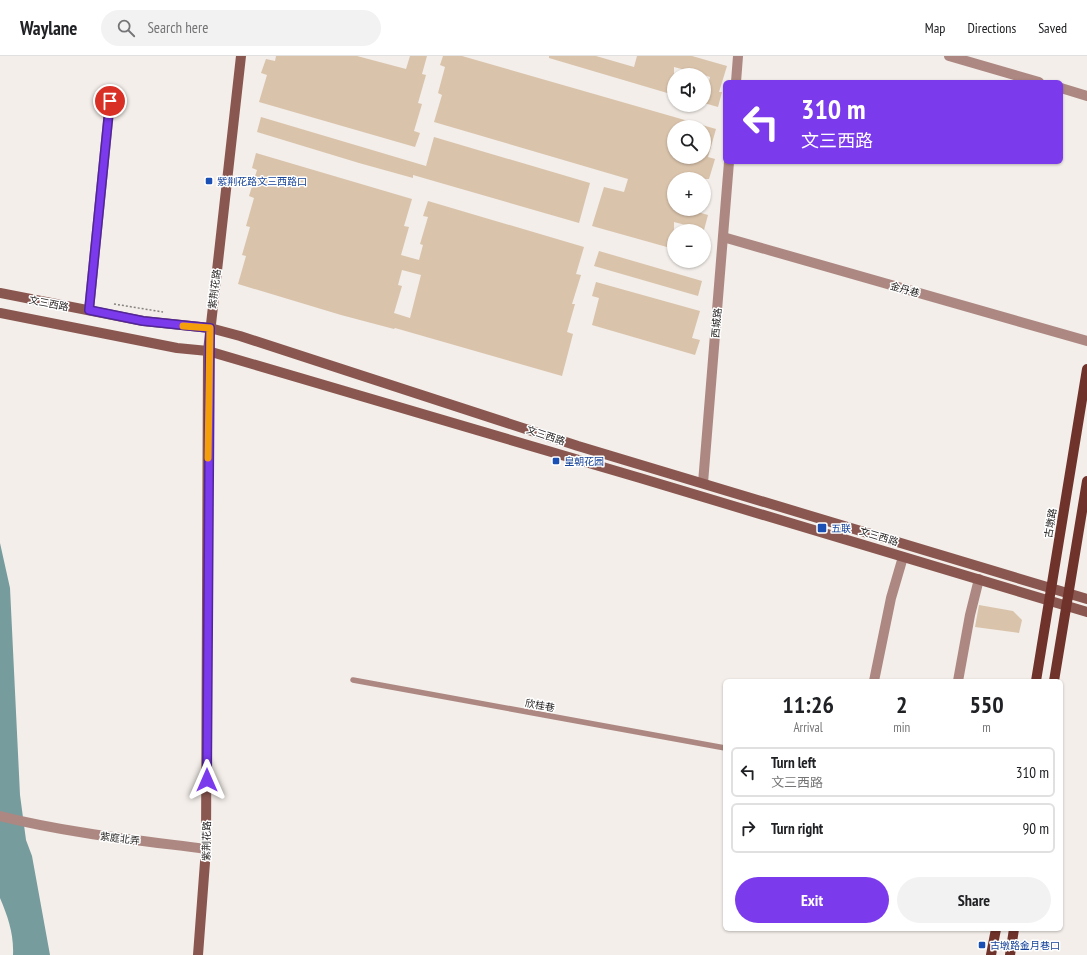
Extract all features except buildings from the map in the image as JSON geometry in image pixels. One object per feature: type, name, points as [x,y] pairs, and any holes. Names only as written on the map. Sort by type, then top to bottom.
[{"type":"main road","name":"紫荆花路","points":[[198,955],[206,849],[208,351],[241,56]]},
{"type":"main road","name":"文三西路","points":[[0,293],[143,321],[210,328],[240,336],[571,444],[1052,587],[1087,599]]},
{"type":"main road","name":"文三西路","points":[[0,312],[177,348],[208,351],[1087,612]]},
{"type":"main road","name":"古墩路","points":[[1036,679],[1087,369]]},
{"type":"main road","points":[[1054,679],[1065,606],[1087,481]]},
{"type":"main road","points":[[992,955],[996,931]]},
{"type":"main road","points":[[1010,955],[1014,931]]},
{"type":"street","points":[[736,80],[738,56]]},
{"type":"street","points":[[949,56],[1032,80]]},
{"type":"street","points":[[1063,89],[1087,96]]},
{"type":"street","points":[[89,310],[110,101]]},
{"type":"street","name":"西城路","points":[[703,484],[729,164]]},
{"type":"street","name":"金丹巷","points":[[723,237],[1087,341]]},
{"type":"street","points":[[874,679],[891,598],[903,557]]},
{"type":"street","points":[[958,679],[970,615],[979,580]]},
{"type":"street","name":"紫庭北弄","points":[[0,816],[35,825],[96,835],[206,849]]},
{"type":"lane","name":"欣桂巷","points":[[353,680],[723,748]]},
{"type":"path","points":[[111,304],[166,313]]},
{"type":"water","points":[[0,543],[10,588],[20,795],[26,840],[32,856],[50,955],[13,955],[13,940],[10,926],[0,898]]},
{"type":"slow traffic","points":[[183,326],[210,328],[208,351],[208,458]]},
{"type":"place","name":"紫荆花路文三西路口","points":[[209,181]]},
{"type":"place","name":"皇朝花园","points":[[556,461]]},
{"type":"place","name":"五联","points":[[822,528]]},
{"type":"place","name":"古墩路金月巷口","points":[[982,945]]},
{"type":"route","points":[[110,101],[90,282],[89,310],[143,321],[210,328],[208,351],[207,780]]}]
